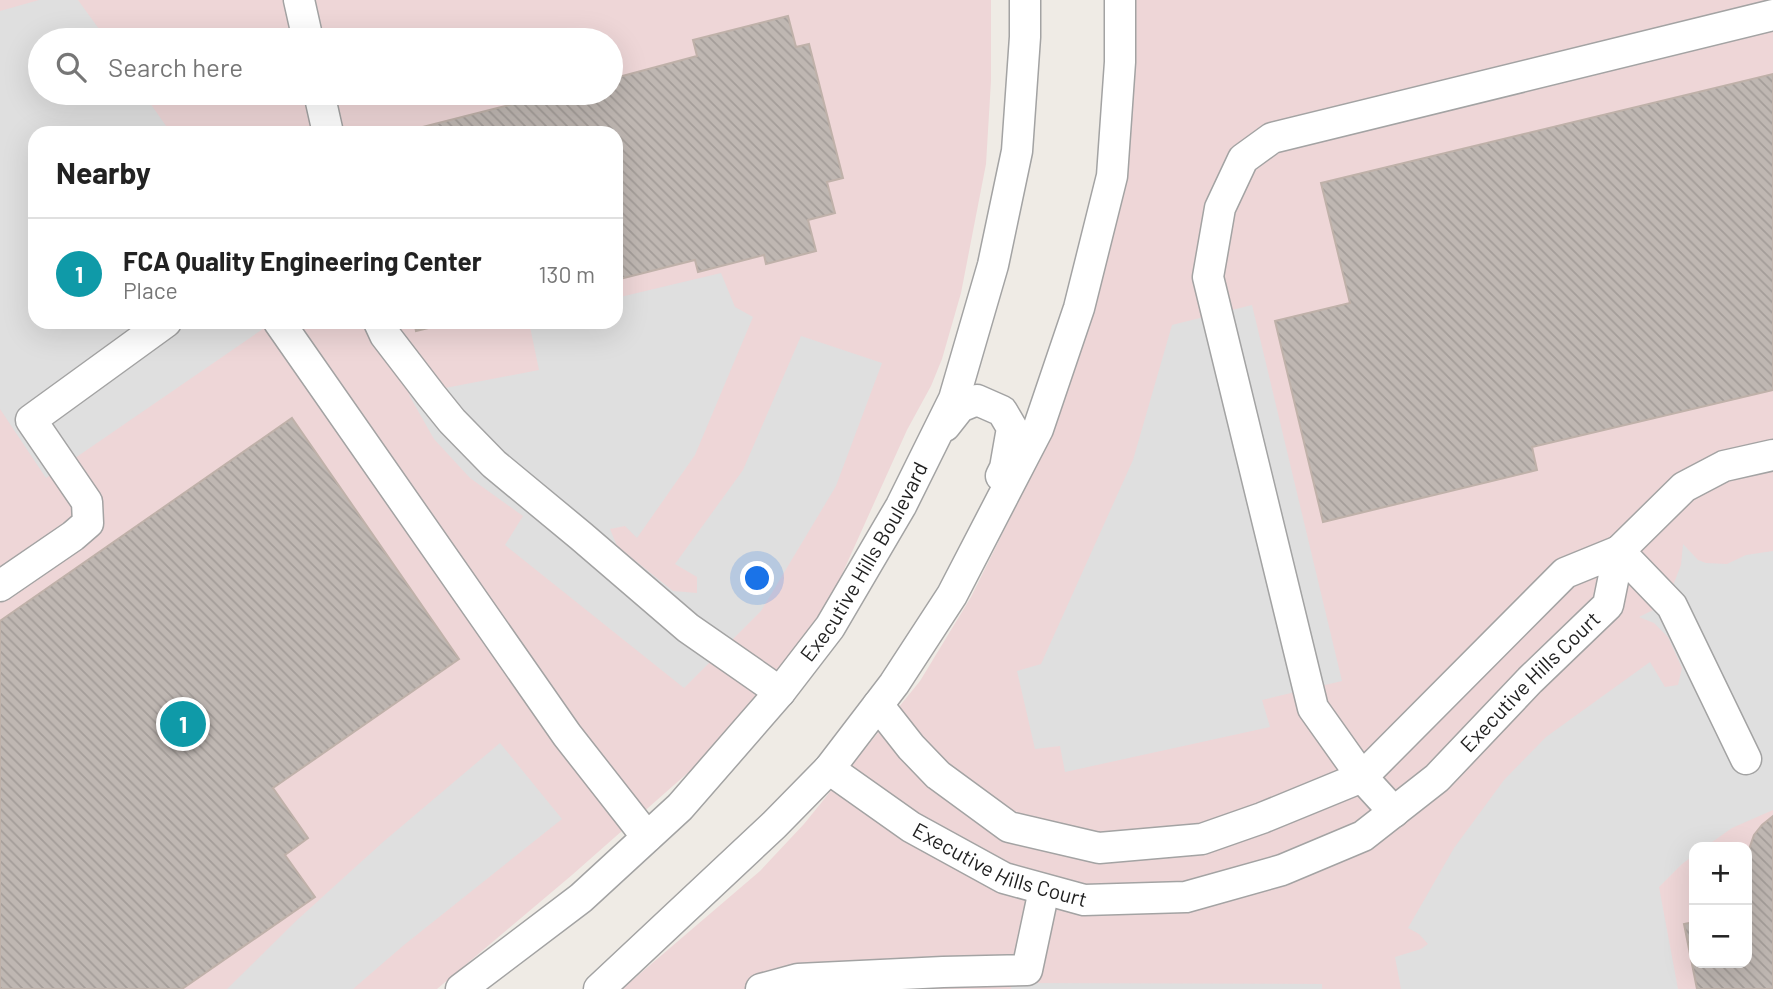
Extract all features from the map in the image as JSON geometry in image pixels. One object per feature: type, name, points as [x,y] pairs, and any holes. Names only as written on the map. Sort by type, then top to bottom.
[{"type":"street","points":[[299,0],[305,28]]},
{"type":"street","name":"Executive Hills Boulevard","points":[[461,989],[581,898],[680,807],[780,692],[830,627],[901,506],[954,399],[990,279],[1017,151],[1025,0]]},
{"type":"street","points":[[599,989],[774,825],[829,769],[886,695],[952,595],[1038,429],[1079,308],[1112,176],[1120,62],[1120,0]]},
{"type":"street","points":[[1394,812],[1362,778],[1313,708],[1208,277],[1220,208],[1243,159],[1272,138],[1773,15]]},
{"type":"street","points":[[322,105],[327,126]]},
{"type":"street","points":[[0,586],[74,536],[88,523],[87,502],[31,420],[156,329]]},
{"type":"street","points":[[284,329],[567,736],[647,837]]},
{"type":"street","points":[[383,329],[438,404],[494,464],[688,628],[780,692]]},
{"type":"street","points":[[886,695],[942,578],[1005,468],[1012,428],[1002,411],[977,400],[960,407],[934,438]]},
{"type":"street","points":[[1746,759],[1672,606],[1619,551],[1684,487],[1724,466],[1773,455]]},
{"type":"street","name":"Executive Hills Court","points":[[886,695],[911,747],[938,775],[1009,827],[1099,848],[1202,839],[1362,778],[1565,573],[1619,551]]},
{"type":"street","name":"Executive Hills Court","points":[[829,769],[911,827],[1004,878],[1084,900],[1186,897],[1282,870],[1363,836],[1437,778],[1530,680],[1608,605],[1619,551]]},
{"type":"street","points":[[761,989],[798,979],[1027,980],[1044,890]]},
{"type":"street","points":[[486,989],[581,898]]},
{"type":"shaded area","points":[[0,0],[991,0],[991,81],[986,164],[961,293],[942,359],[931,386],[907,430],[834,592],[805,635],[716,744],[691,770],[437,989],[0,989]]},
{"type":"shaded area","points":[[39,0],[78,0],[98,28],[28,28],[28,105],[151,105],[166,126],[28,126],[28,329],[263,329],[46,478],[0,409],[0,11]]},
{"type":"shaded area","points":[[1126,0],[1773,0],[1773,989],[622,989],[760,871],[804,824],[920,681],[971,597],[1033,472],[1075,355]]},
{"type":"shaded area","points":[[721,273],[735,307],[753,317],[695,455],[637,538],[625,526],[610,529],[617,546],[673,591],[697,593],[697,577],[675,564],[743,470],[801,336],[882,363],[836,486],[761,611],[684,688],[505,545],[523,516],[470,478],[434,439],[409,395],[539,370],[530,329],[623,329],[623,296]]},
{"type":"shaded area","points":[[1252,305],[1342,681],[1262,700],[1270,727],[1065,772],[1060,746],[1035,749],[1017,671],[1041,664],[1133,460],[1172,325]]},
{"type":"shaded area","points":[[1683,544],[1698,560],[1706,563],[1727,564],[1746,555],[1773,551],[1773,810],[1732,828],[1712,842],[1689,842],[1689,859],[1659,887],[1678,989],[1401,989],[1395,957],[1428,944],[1419,934],[1408,928],[1454,848],[1504,780],[1546,737],[1650,662],[1665,687],[1678,685],[1682,668],[1668,637],[1654,623],[1639,617],[1657,608],[1672,588],[1681,565]]},
{"type":"shaded area","points":[[500,743],[562,819],[353,989],[227,989],[296,921],[383,842]]},
{"type":"shaded area","points":[[1011,983],[1322,984],[1322,989],[1011,989]]},
{"type":"building","points":[[788,16],[796,47],[809,44],[843,178],[827,182],[835,213],[808,220],[816,251],[766,264],[764,255],[698,272],[695,260],[623,278],[623,126],[426,126],[509,105],[623,105],[623,76],[697,56],[693,40]]},
{"type":"building","points":[[1773,74],[1773,390],[1532,447],[1537,470],[1323,522],[1275,321],[1350,303],[1321,183]]},
{"type":"building","points":[[292,418],[459,659],[273,788],[308,838],[285,855],[315,897],[182,989],[0,989],[0,621]]},
{"type":"building","points":[[1773,816],[1773,989],[1697,989],[1693,968],[1752,968],[1752,842],[1762,825]]},
{"type":"building","points":[[1689,923],[1689,949],[1684,924]]},
{"type":"place","name":"FCA Quality Engineering Center","points":[[183,724]]}]
